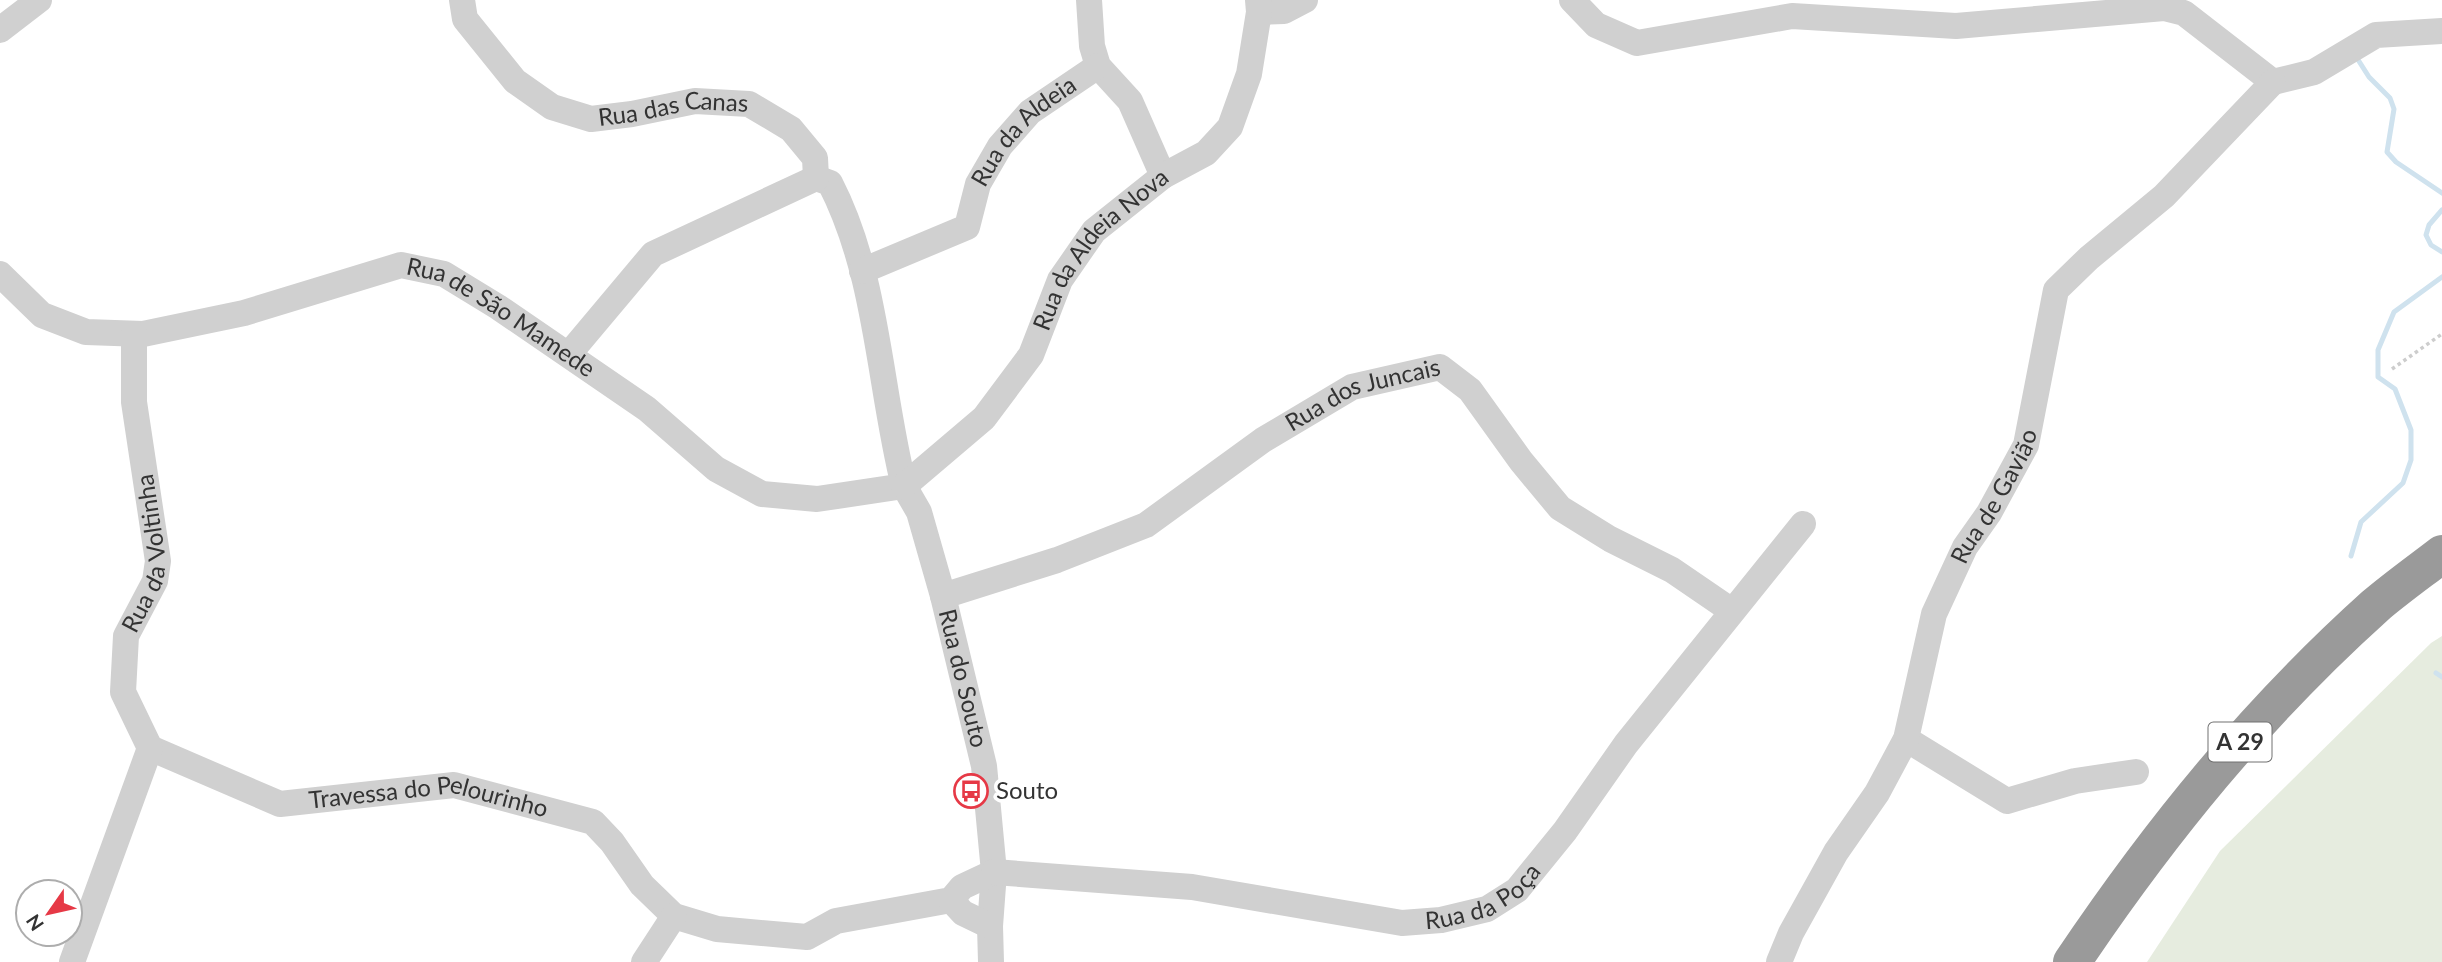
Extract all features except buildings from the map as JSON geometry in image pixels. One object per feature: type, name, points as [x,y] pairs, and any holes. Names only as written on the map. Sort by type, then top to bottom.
[{"type":"highway","name":"A 29","points":[[2072,962],[2120,890],[2200,786],[2234,748],[2285,692],[2376,605],[2442,554]]},
{"type":"highway","name":"A 29","points":[[2101,962],[2138,906],[2238,782],[2304,710],[2393,624],[2442,585]]},
{"type":"street","points":[[0,30],[39,0]]},
{"type":"street","name":"Rua das Canas","points":[[462,0],[465,19],[515,81],[552,107],[591,119],[695,101],[749,104],[791,129],[815,158],[816,177]]},
{"type":"street","points":[[1089,0],[1091,46],[1098,66]]},
{"type":"street","points":[[1259,6],[1284,11],[1305,0]]},
{"type":"street","points":[[1572,0],[1596,25],[1637,43],[1793,16],[1956,26],[2079,8],[2164,8],[2184,13],[2273,82],[2314,72],[2376,35],[2442,31]]},
{"type":"street","name":"Rua da Aldeia Nova","points":[[904,486],[984,418],[1024,366],[1031,355],[1060,280],[1094,231],[1163,176],[1206,153],[1230,127],[1249,75],[1259,6]]},
{"type":"street","name":"Rua da Aldeia","points":[[862,271],[967,228],[978,184],[1000,146],[1030,112],[1098,66],[1130,101],[1163,176]]},
{"type":"street","name":"Rua de Gavião","points":[[1779,962],[1791,933],[1836,852],[1877,793],[1906,739],[1934,614],[1965,547],[1989,513],[2026,445],[2056,290],[2089,258],[2164,197],[2273,82]]},
{"type":"street","points":[[569,355],[653,254],[816,177],[830,183],[839,201],[862,271],[904,486]]},
{"type":"street","name":"Rua de São Mamede","points":[[0,274],[42,315],[86,332],[143,334],[244,313],[401,265],[444,274],[569,355],[647,410],[716,469],[762,494],[817,499],[904,486]]},
{"type":"street","name":"Rua da Voltinha","points":[[134,334],[134,402],[158,561],[155,581],[126,636],[123,692],[150,748]]},
{"type":"street","name":"Rua dos Juncais","points":[[943,596],[1058,559],[1146,525],[1263,440],[1352,387],[1440,368],[1470,390],[1521,461],[1560,508],[1610,539],[1672,570],[1732,611]]},
{"type":"street","name":"Rua do Souto","points":[[904,486],[919,512],[943,596],[984,766],[993,872],[991,962]]},
{"type":"street","name":"Rua da Poça","points":[[993,872],[1192,887],[1402,923],[1441,920],[1487,909],[1517,890],[1564,831],[1626,744],[1803,524]]},
{"type":"street","points":[[1906,739],[2007,801],[2075,781],[2136,772]]},
{"type":"street","points":[[72,962],[150,748]]},
{"type":"street","name":"Travessa do Pelourinho","points":[[150,748],[280,804],[454,785],[593,822],[612,842],[642,885],[674,916]]},
{"type":"street","points":[[644,962],[674,916],[716,929],[807,937],[836,921],[951,900],[962,887],[993,872]]},
{"type":"street","points":[[951,900],[964,913],[990,926]]},
{"type":"path","points":[[2392,369],[2442,334]]},
{"type":"shaded area","points":[[2442,636],[2442,962],[2147,962],[2220,851],[2431,643]]},
{"type":"waterway","points":[[2355,55],[2369,77],[2390,98],[2394,109],[2387,152],[2396,162],[2442,193]]},
{"type":"waterway","points":[[2442,210],[2429,225],[2426,235],[2431,245],[2442,252]]},
{"type":"waterway","points":[[2351,556],[2361,522],[2403,483],[2411,460],[2411,430],[2395,389],[2378,377],[2378,350],[2394,312],[2442,277]]},
{"type":"waterway","points":[[2436,673],[2442,677]]},
{"type":"place","name":"Souto","points":[[971,791]]}]
